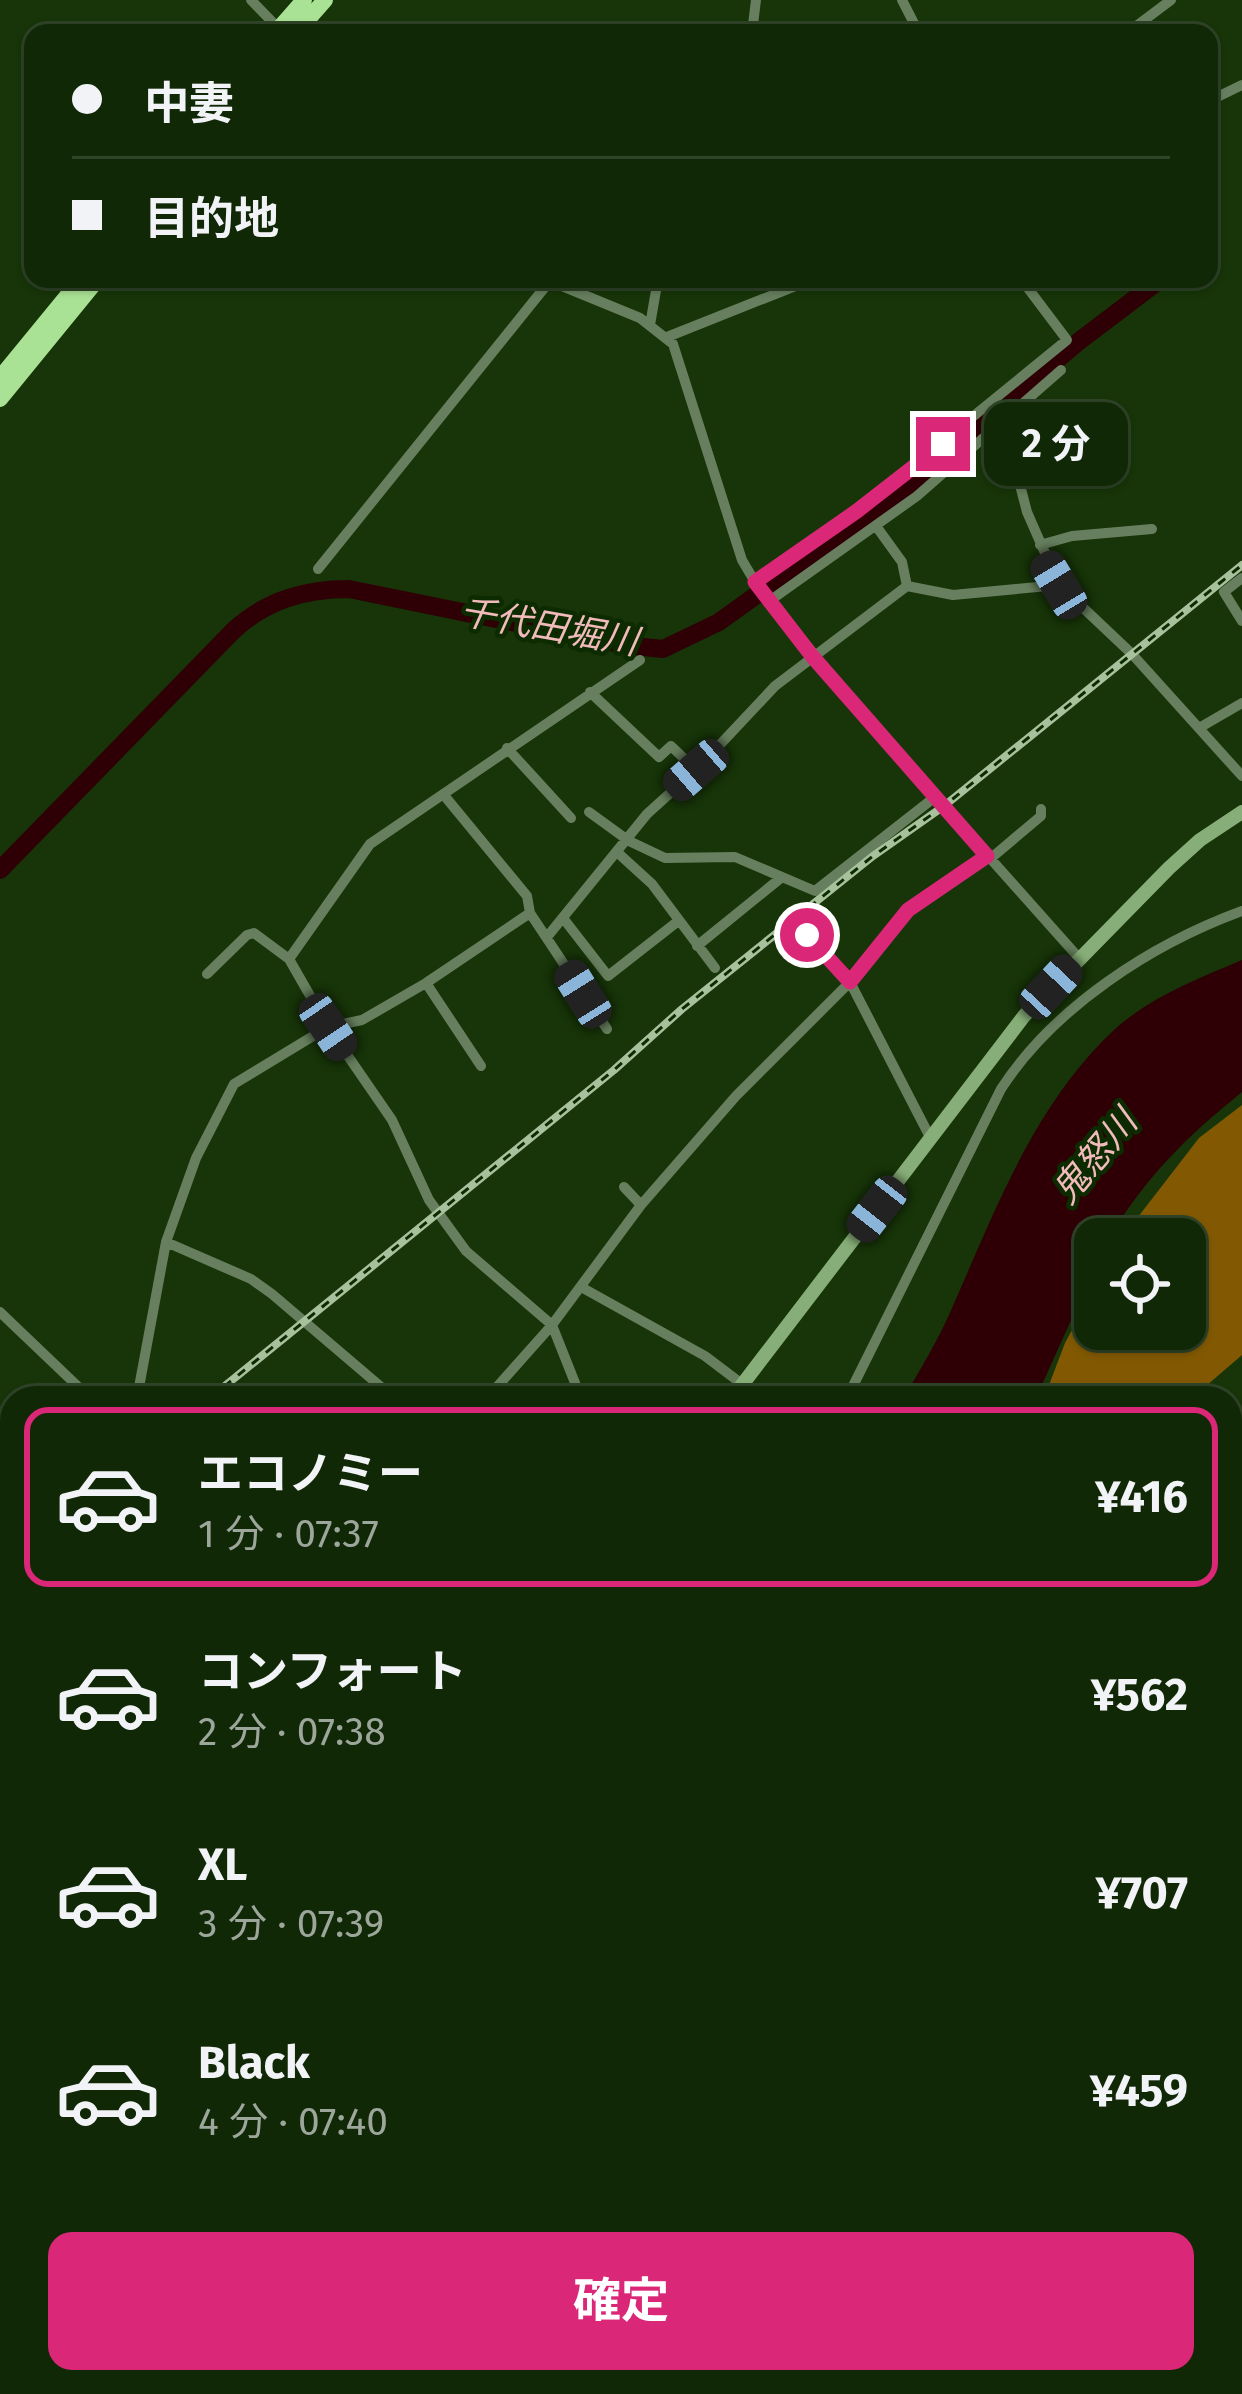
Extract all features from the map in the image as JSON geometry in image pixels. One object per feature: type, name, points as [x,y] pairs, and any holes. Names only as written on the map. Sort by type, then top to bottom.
[{"type":"highway","points":[[294,24],[325,0]]},
{"type":"highway","points":[[0,378],[73,288]]},
{"type":"highway","points":[[0,399],[91,288]]},
{"type":"main road","points":[[746,1386],[998,1046],[1200,839],[1242,812]]},
{"type":"street","points":[[251,0],[275,24]]},
{"type":"street","points":[[1139,24],[1171,0]]},
{"type":"street","points":[[317,569],[541,288]]},
{"type":"street","points":[[565,288],[650,325],[677,351],[737,544],[768,602],[1079,958]]},
{"type":"street","points":[[650,325],[656,288]]},
{"type":"street","points":[[667,338],[791,288]]},
{"type":"street","points":[[755,582],[857,511],[1067,340],[1028,288]]},
{"type":"street","points":[[768,602],[877,526],[1061,370]]},
{"type":"street","points":[[991,405],[1004,423],[1027,512],[1059,585],[1132,654],[1242,776]]},
{"type":"street","points":[[877,526],[902,562],[908,586]]},
{"type":"street","points":[[1040,545],[1072,536],[1152,530]]},
{"type":"street","points":[[1242,578],[1224,592],[1242,621]]},
{"type":"street","points":[[547,937],[647,814],[775,686],[908,586],[953,595],[1059,585]]},
{"type":"street","points":[[289,959],[370,844],[640,660]]},
{"type":"street","points":[[590,692],[659,757],[671,746],[696,770]]},
{"type":"street","points":[[1199,728],[1242,703]]},
{"type":"street","points":[[507,748],[571,818]]},
{"type":"street","points":[[443,794],[527,896],[530,913],[607,1029]]},
{"type":"street","points":[[589,812],[629,841],[665,858],[735,857],[815,891],[935,797]]},
{"type":"street","points":[[499,1386],[552,1325],[641,1204],[736,1096],[850,982],[908,910],[988,858],[1041,817],[1041,809]]},
{"type":"street","points":[[618,853],[652,884],[715,968]]},
{"type":"street","points":[[697,946],[782,877]]},
{"type":"street","points":[[854,1386],[1001,1089],[1018,1064],[1053,1024],[1157,950],[1242,911]]},
{"type":"street","points":[[139,1386],[166,1242],[196,1158],[234,1084],[328,1027],[362,1020],[530,913]]},
{"type":"street","points":[[562,918],[608,976],[677,922]]},
{"type":"street","points":[[207,974],[254,933],[289,959],[328,1027],[392,1120],[429,1200],[466,1251],[552,1325],[576,1386]]},
{"type":"street","points":[[807,935],[850,982],[931,1139]]},
{"type":"street","points":[[426,983],[482,1066]]},
{"type":"street","points":[[624,1187],[641,1204]]},
{"type":"street","points":[[166,1242],[251,1279],[380,1386]]},
{"type":"street","points":[[581,1287],[705,1356],[737,1386]]},
{"type":"street","points":[[0,1312],[77,1386]]},
{"type":"shaded area","points":[[1242,1105],[1242,1355],[1206,1386],[1049,1386],[1074,1326],[1074,1350],[1206,1350],[1206,1218],[1137,1218],[1199,1138]]},
{"type":"water","name":"鬼怒川","points":[[1242,960],[1242,1092],[1168,1159],[1123,1218],[1074,1218],[1074,1314],[1041,1386],[911,1386],[1039,1126],[1085,1060],[1142,1009]]},
{"type":"waterway","name":"千代田堀川","points":[[0,870],[234,630],[273,604],[317,591],[349,589],[663,649],[719,622],[923,475],[1078,342],[1149,288]]},
{"type":"railway","points":[[225,1386],[614,1070],[682,1009],[873,856],[944,806],[1242,565]]},
{"type":"route","points":[[807,935],[850,982],[908,910],[987,856],[812,656],[755,582],[943,444]]}]
